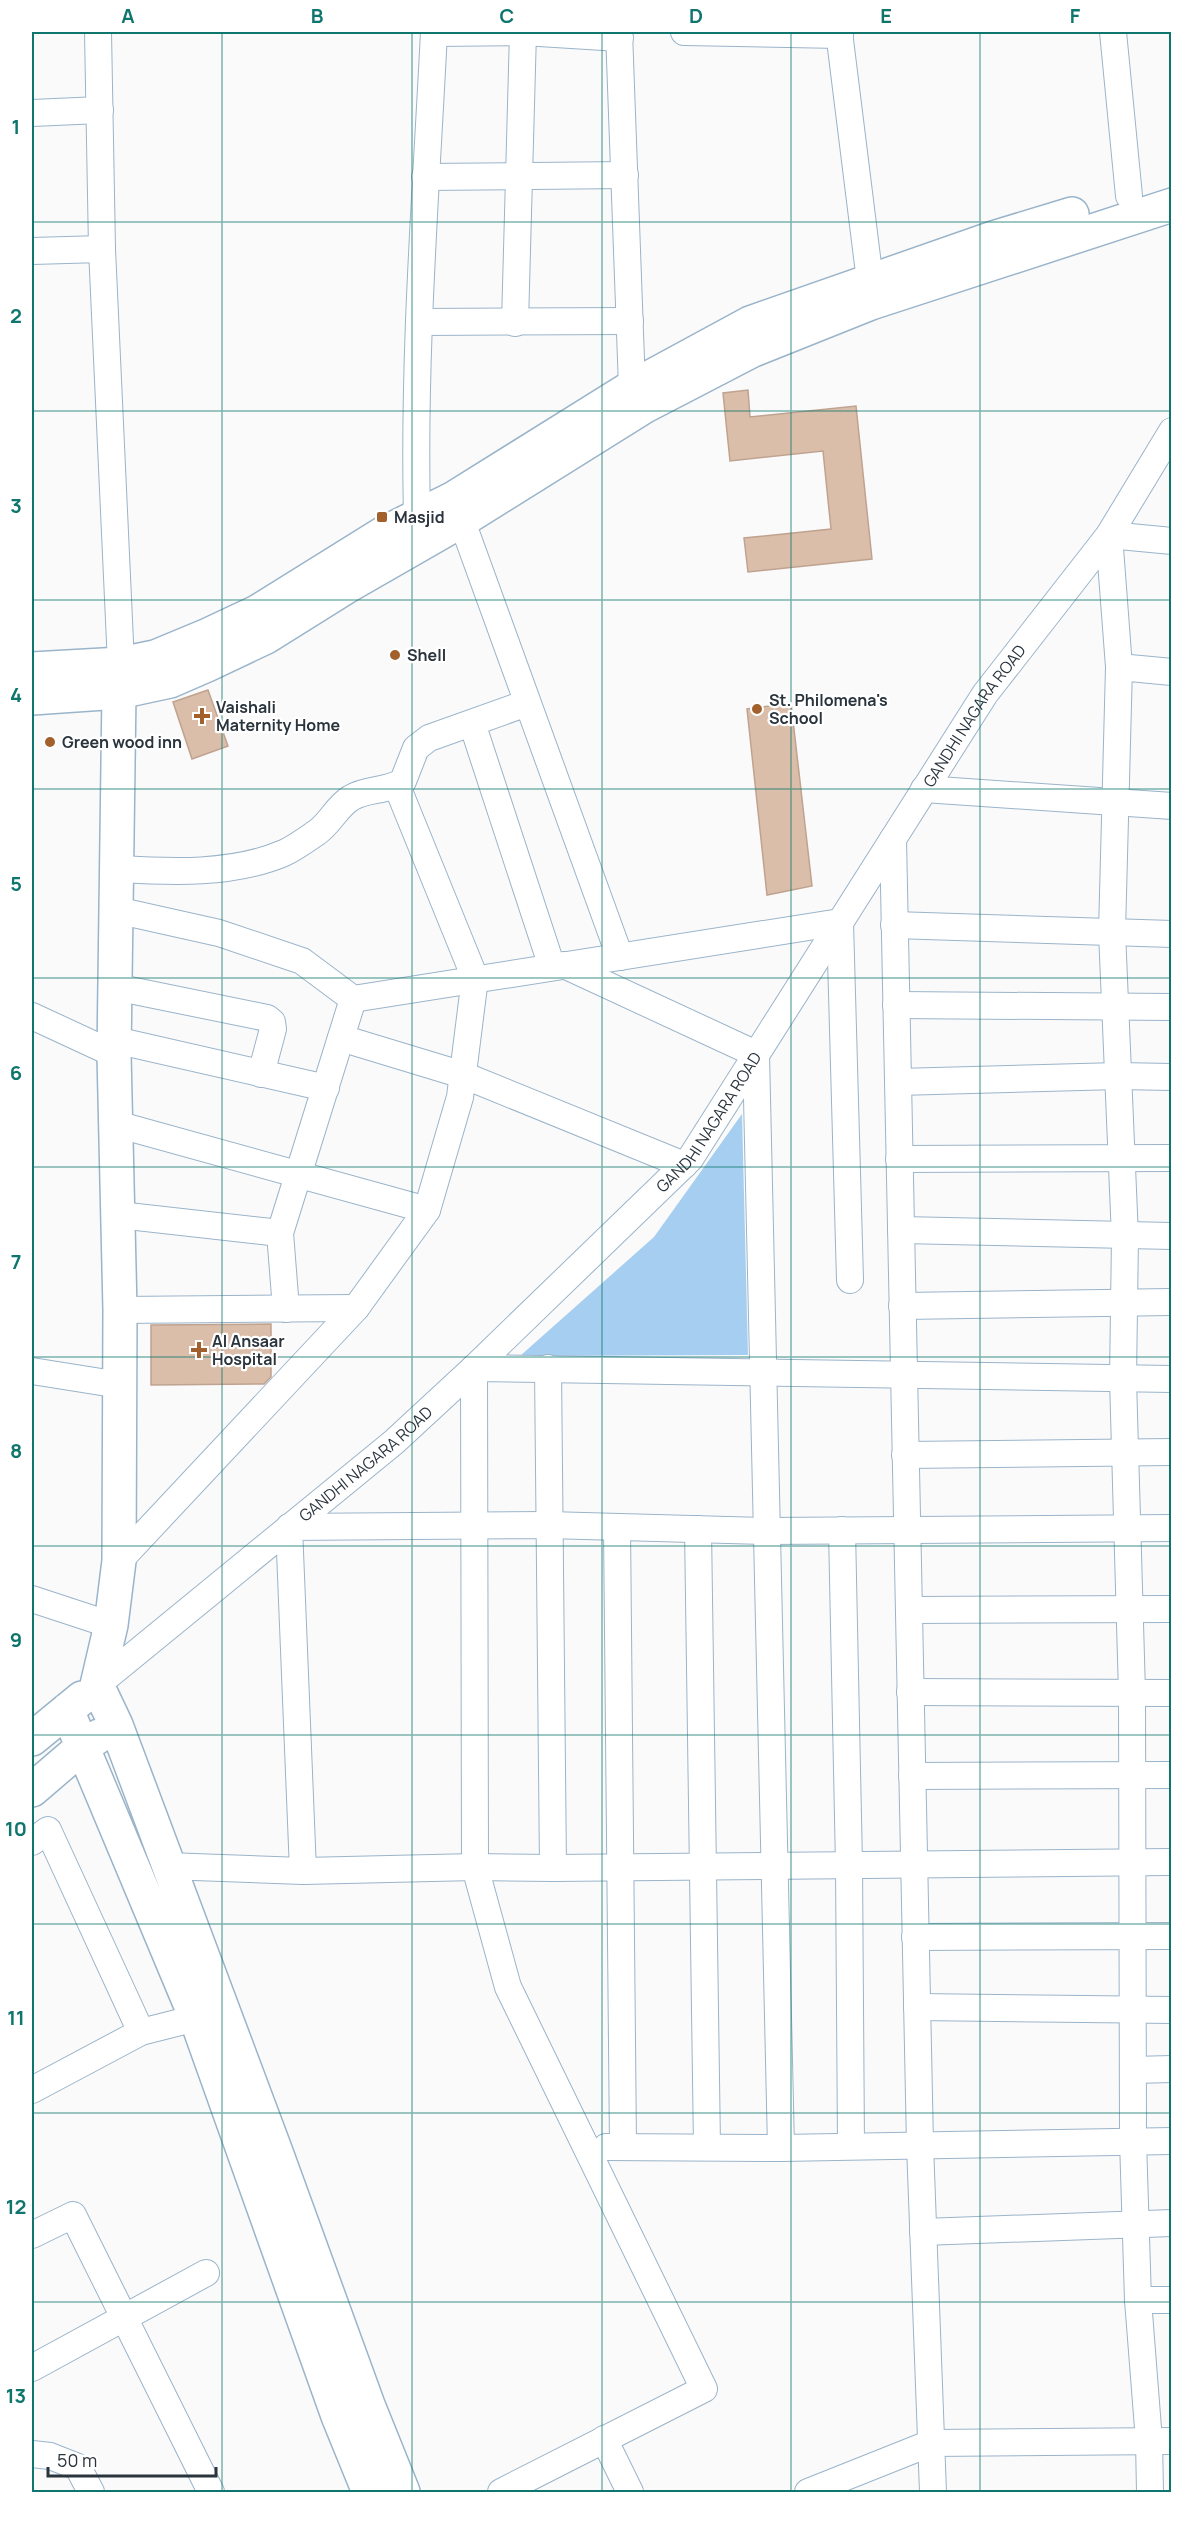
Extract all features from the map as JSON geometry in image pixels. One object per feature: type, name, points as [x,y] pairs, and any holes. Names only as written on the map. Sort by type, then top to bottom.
[{"type":"main road","points":[[32,669],[170,681],[266,637],[346,587],[632,387],[750,323],[993,238],[1172,183]]},
{"type":"main road","points":[[32,698],[120,678],[155,657],[257,612],[384,533],[417,517],[457,510],[645,406],[751,351],[871,303],[1172,205]]},
{"type":"main road","points":[[32,1739],[97,1685],[111,1625],[118,1561],[120,1310],[114,1047],[120,678]]},
{"type":"main road","points":[[97,1685],[116,1725],[403,2493]]},
{"type":"main road","points":[[67,1710],[196,2018],[334,2406],[369,2493]]},
{"type":"main road","points":[[32,1790],[81,1748],[116,1725]]},
{"type":"street","points":[[98,32],[102,249],[120,678]]},
{"type":"street","points":[[417,517],[419,322],[434,32],[620,34],[632,387]]},
{"type":"street","points":[[515,323],[523,32]]},
{"type":"street","points":[[684,32],[840,33],[870,280]]},
{"type":"street","points":[[1113,32],[1129,196]]},
{"type":"street","points":[[32,113],[100,110]]},
{"type":"street","points":[[425,177],[625,175]]},
{"type":"street","points":[[32,251],[102,249]]},
{"type":"street","points":[[419,322],[630,321]]},
{"type":"street","name":"GANDHI NAGARA ROAD","points":[[97,1685],[394,1442],[684,1165],[985,694],[1109,535],[1172,431]]},
{"type":"street","points":[[457,510],[620,957]]},
{"type":"street","points":[[1150,2493],[1160,2441],[1138,2300],[1133,2140],[1132,1693],[1123,1379],[1125,1237],[1112,932],[1119,668],[1109,535],[1172,541]]},
{"type":"street","points":[[1119,668],[1172,672]]},
{"type":"street","points":[[117,869],[182,872],[218,869],[261,861],[286,852],[319,831],[352,797],[397,786],[407,776],[416,748],[429,738],[527,703]]},
{"type":"street","points":[[472,723],[558,966],[756,1054],[781,2148]]},
{"type":"street","points":[[118,1561],[356,1308],[427,1210],[460,1097],[475,978],[397,786]]},
{"type":"street","points":[[924,789],[1172,806]]},
{"type":"street","points":[[892,839],[920,2145],[933,2493]]},
{"type":"street","points":[[116,910],[219,933],[302,961],[353,999],[840,922],[850,1280]]},
{"type":"street","points":[[894,925],[1172,934]]},
{"type":"street","points":[[115,987],[267,1018],[272,1022],[273,1029],[261,1074]]},
{"type":"street","points":[[286,1309],[280,1233],[353,999]]},
{"type":"street","points":[[896,1005],[1172,1007]]},
{"type":"street","points":[[32,1016],[114,1047],[326,1088]]},
{"type":"street","points":[[341,1038],[463,1075],[684,1165]]},
{"type":"street","points":[[898,1082],[1118,1076],[1172,1077]]},
{"type":"street","points":[[116,1124],[427,1210]]},
{"type":"street","points":[[899,1159],[1172,1158]]},
{"type":"street","points":[[119,1215],[280,1233]]},
{"type":"street","points":[[901,1230],[1125,1237],[1172,1236]]},
{"type":"street","points":[[902,1306],[1172,1302]]},
{"type":"street","points":[[120,1310],[356,1308]]},
{"type":"street","points":[[501,2493],[704,2389],[508,1987],[475,1867],[474,1368],[1172,1379]]},
{"type":"street","points":[[549,1368],[548,1525],[553,1868]]},
{"type":"street","points":[[32,1371],[120,1385]]},
{"type":"street","points":[[905,1455],[1172,1452]]},
{"type":"street","points":[[303,1871],[290,1527],[548,1525],[767,1531],[1172,1528]]},
{"type":"street","points":[[617,1527],[623,2146]]},
{"type":"street","points":[[698,1529],[707,2147]]},
{"type":"street","points":[[842,1530],[849,1865],[851,2146]]},
{"type":"street","points":[[32,1599],[111,1625]]},
{"type":"street","points":[[909,1610],[1172,1609]]},
{"type":"street","points":[[910,1692],[1172,1693]]},
{"type":"street","points":[[912,1776],[1172,1775]]},
{"type":"street","points":[[32,1842],[48,1830],[141,2032]]},
{"type":"street","points":[[167,1866],[303,1871],[475,1867],[620,1868],[1172,1862]]},
{"type":"street","points":[[915,1937],[1172,1936]]},
{"type":"street","points":[[917,2007],[1172,2010]]},
{"type":"street","points":[[32,2090],[141,2032],[196,2018]]},
{"type":"street","points":[[1133,2070],[1172,2069]]},
{"type":"street","points":[[585,2147],[781,2148],[1172,2141]]},
{"type":"street","points":[[32,2235],[73,2215],[211,2493]]},
{"type":"street","points":[[923,2232],[1172,2223]]},
{"type":"street","points":[[32,2368],[206,2273]]},
{"type":"street","points":[[1138,2300],[1172,2300]]},
{"type":"street","points":[[604,2439],[630,2493]]},
{"type":"street","points":[[808,2493],[931,2443],[1160,2441]]},
{"type":"street","points":[[32,2454],[50,2456],[78,2467],[91,2493]]},
{"type":"shaded area","points":[[742,1114],[748,1355],[520,1356],[654,1237]]},
{"type":"building","points":[[748,390],[750,417],[856,406],[872,559],[748,572],[744,538],[831,529],[823,451],[730,461],[723,393]]},
{"type":"building","points":[[208,690],[228,746],[192,759],[173,702]]},
{"type":"building","points":[[791,703],[812,886],[767,895],[747,709]]},
{"type":"building","points":[[271,1324],[271,1377],[264,1384],[151,1385],[151,1325]]},
{"type":"place","name":"Masjid","points":[[382,517]]},
{"type":"place","name":"Shell","points":[[395,655]]},
{"type":"place","name":"St. Philomena's School","points":[[757,709]]},
{"type":"place","name":"Vaishali Maternity Home","points":[[202,716]]},
{"type":"place","name":"Green wood inn","points":[[50,742]]},
{"type":"place","name":"Al Ansaar Hospital","points":[[199,1350]]}]
